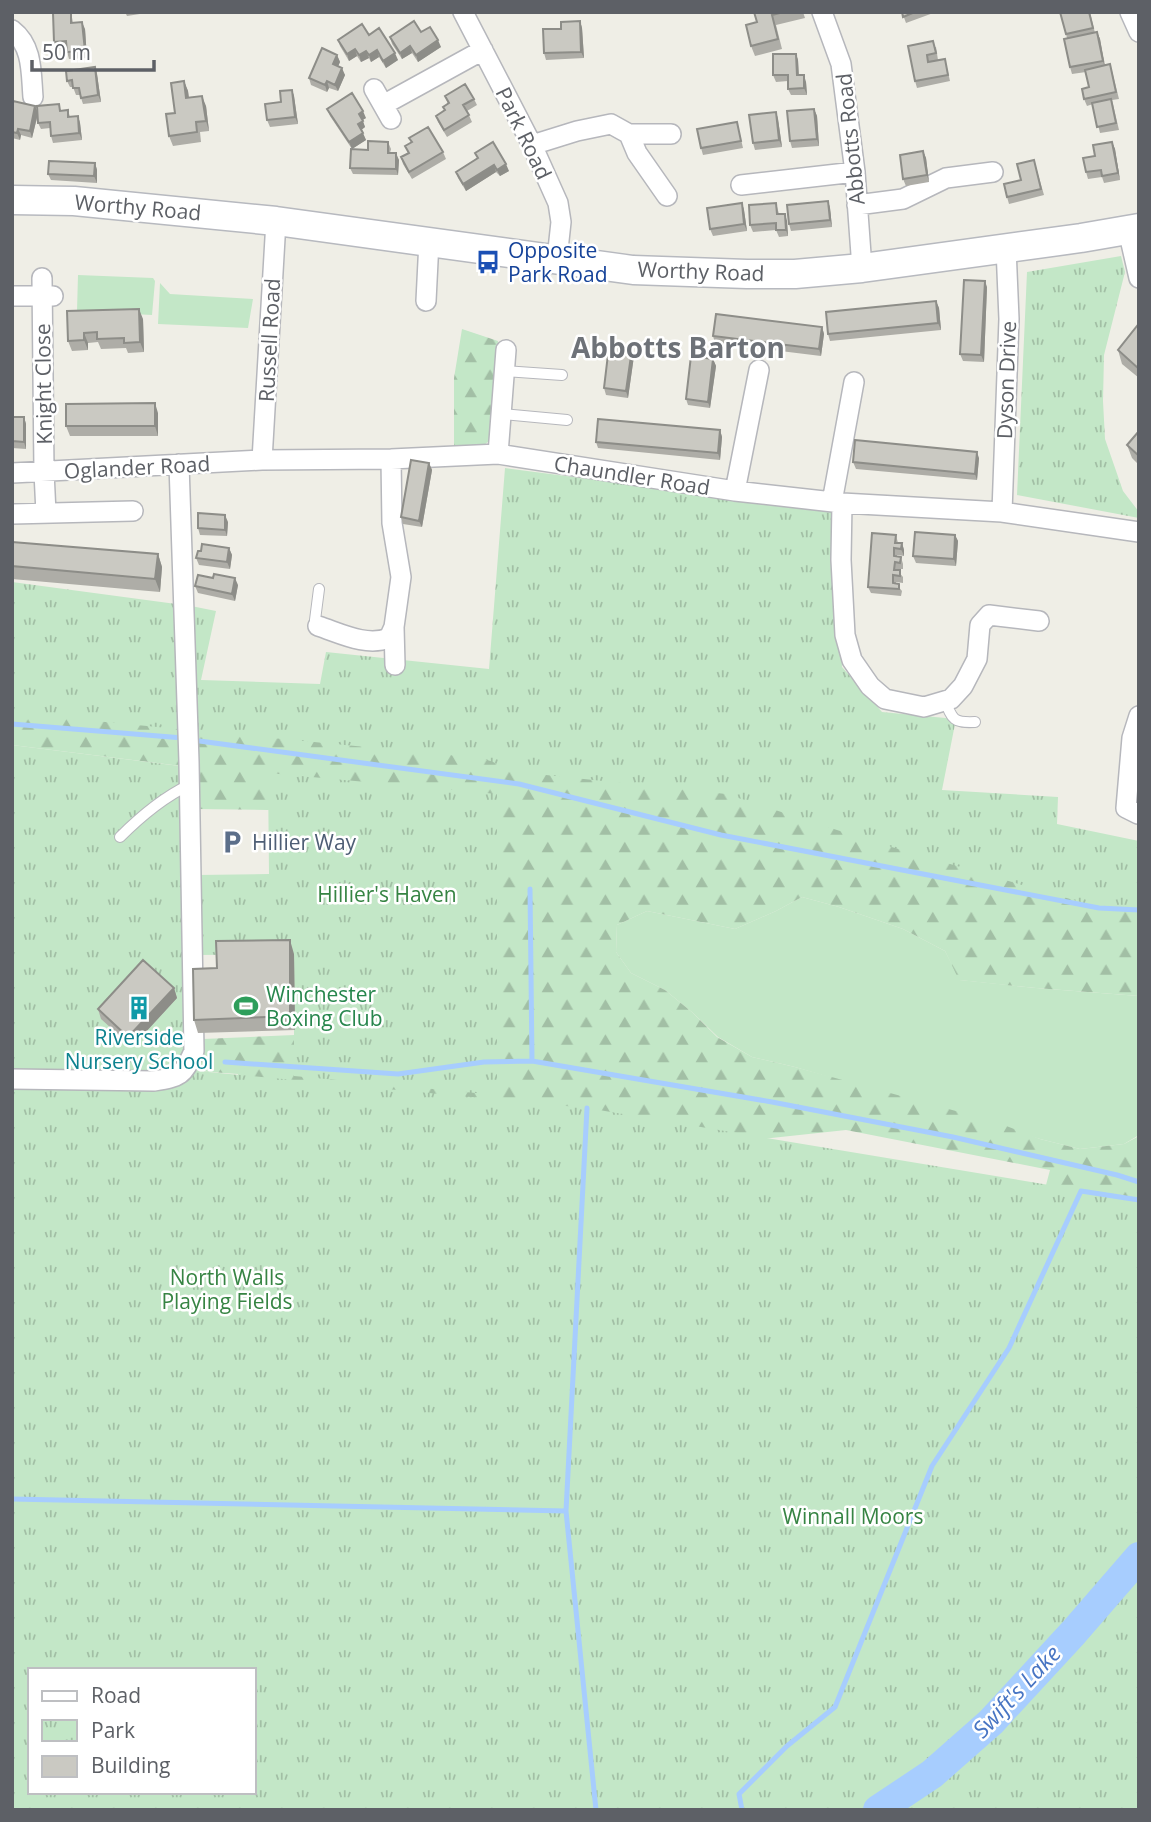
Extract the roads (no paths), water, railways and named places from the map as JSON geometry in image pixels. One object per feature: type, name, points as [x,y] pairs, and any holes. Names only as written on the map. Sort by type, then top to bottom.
[{"type":"main road","name":"Worthy Road","points":[[12,200],[74,201],[276,221],[633,270],[747,274],[795,274],[862,268],[1133,229]]},
{"type":"street","name":"Park Road","points":[[463,12],[532,145],[558,203],[561,222],[557,259]]},
{"type":"street","name":"Abbotts Road","points":[[822,12],[841,64],[855,172],[862,268]]},
{"type":"street","points":[[1130,12],[1139,32]]},
{"type":"street","points":[[12,30],[22,38],[27,49],[33,97]]},
{"type":"street","points":[[383,104],[483,50]]},
{"type":"street","points":[[532,145],[611,124],[629,134],[671,134]]},
{"type":"street","points":[[629,134],[637,153],[667,196]]},
{"type":"street","points":[[741,183],[855,172]]},
{"type":"street","points":[[858,205],[903,198],[946,178],[993,172]]},
{"type":"street","name":"Russell Road","points":[[262,460],[276,221]]},
{"type":"street","points":[[1133,229],[1139,278]]},
{"type":"street","points":[[426,301],[429,241]]},
{"type":"street","name":"Dyson Drive","points":[[1002,512],[1009,319],[1006,248]]},
{"type":"street","name":"Knight Close","points":[[12,296],[46,290],[46,513]]},
{"type":"street","points":[[498,454],[506,350]]},
{"type":"street","points":[[735,491],[759,370]]},
{"type":"street","points":[[854,382],[837,503],[845,635],[852,660],[870,686],[885,699],[925,707],[951,699],[963,686],[977,659],[980,625],[989,615],[1039,621]]},
{"type":"street","name":"Chaundler Road","points":[[262,460],[391,459],[498,454],[735,491],[837,503],[1002,512],[1139,532]]},
{"type":"street","points":[[391,459],[392,523],[401,577],[394,627],[395,666]]},
{"type":"street","name":"Oglander Road","points":[[12,472],[262,460]]},
{"type":"street","points":[[12,1079],[154,1081],[173,1078],[186,1070],[194,1051],[190,784],[178,464]]},
{"type":"street","points":[[12,514],[133,511]]},
{"type":"street","points":[[318,626],[365,641],[379,642],[389,638],[394,627]]},
{"type":"street","points":[[1138,814],[1126,808],[1132,738],[1139,716]]},
{"type":"lane","points":[[505,370],[562,375]]},
{"type":"lane","points":[[502,414],[566,420]]},
{"type":"lane","points":[[318,626],[315,620],[319,589]]},
{"type":"lane","points":[[945,700],[951,716],[958,722],[975,722]]},
{"type":"lane","points":[[120,837],[141,815],[190,784]]},
{"type":"waterway","points":[[12,724],[183,738]]},
{"type":"waterway","points":[[192,740],[519,784],[721,835],[1099,908],[1139,910]]},
{"type":"waterway","points":[[530,889],[532,1061]]},
{"type":"waterway","points":[[225,1062],[398,1074],[484,1062],[532,1061],[772,1102],[953,1137],[1139,1182]]},
{"type":"waterway","points":[[12,1499],[566,1511],[587,1108]]},
{"type":"waterway","points":[[742,1810],[739,1794],[787,1746],[835,1707],[932,1466],[1009,1348],[1081,1191],[1139,1200]]},
{"type":"waterway","points":[[566,1511],[596,1810]]},
{"type":"waterway","name":"Swift's Lake","points":[[878,1810],[932,1774],[991,1722],[1139,1557]]},
{"type":"place","name":"Opposite Park Road","points":[[488,262]]},
{"type":"place","name":"Hillier Way","points":[[232,842]]},
{"type":"place","name":"Winchester Boxing Club","points":[[246,1006]]},
{"type":"place","name":"Riverside Nursery School","points":[[139,1008]]},
{"type":"district","name":"Abbotts Barton","points":[[678,347]]},
{"type":"park label","name":"Hillier's Haven","points":[[387,894]]},
{"type":"park label","name":"North Walls Playing Fields","points":[[227,1289]]},
{"type":"park label","name":"Winnall Moors","points":[[853,1516]]}]
